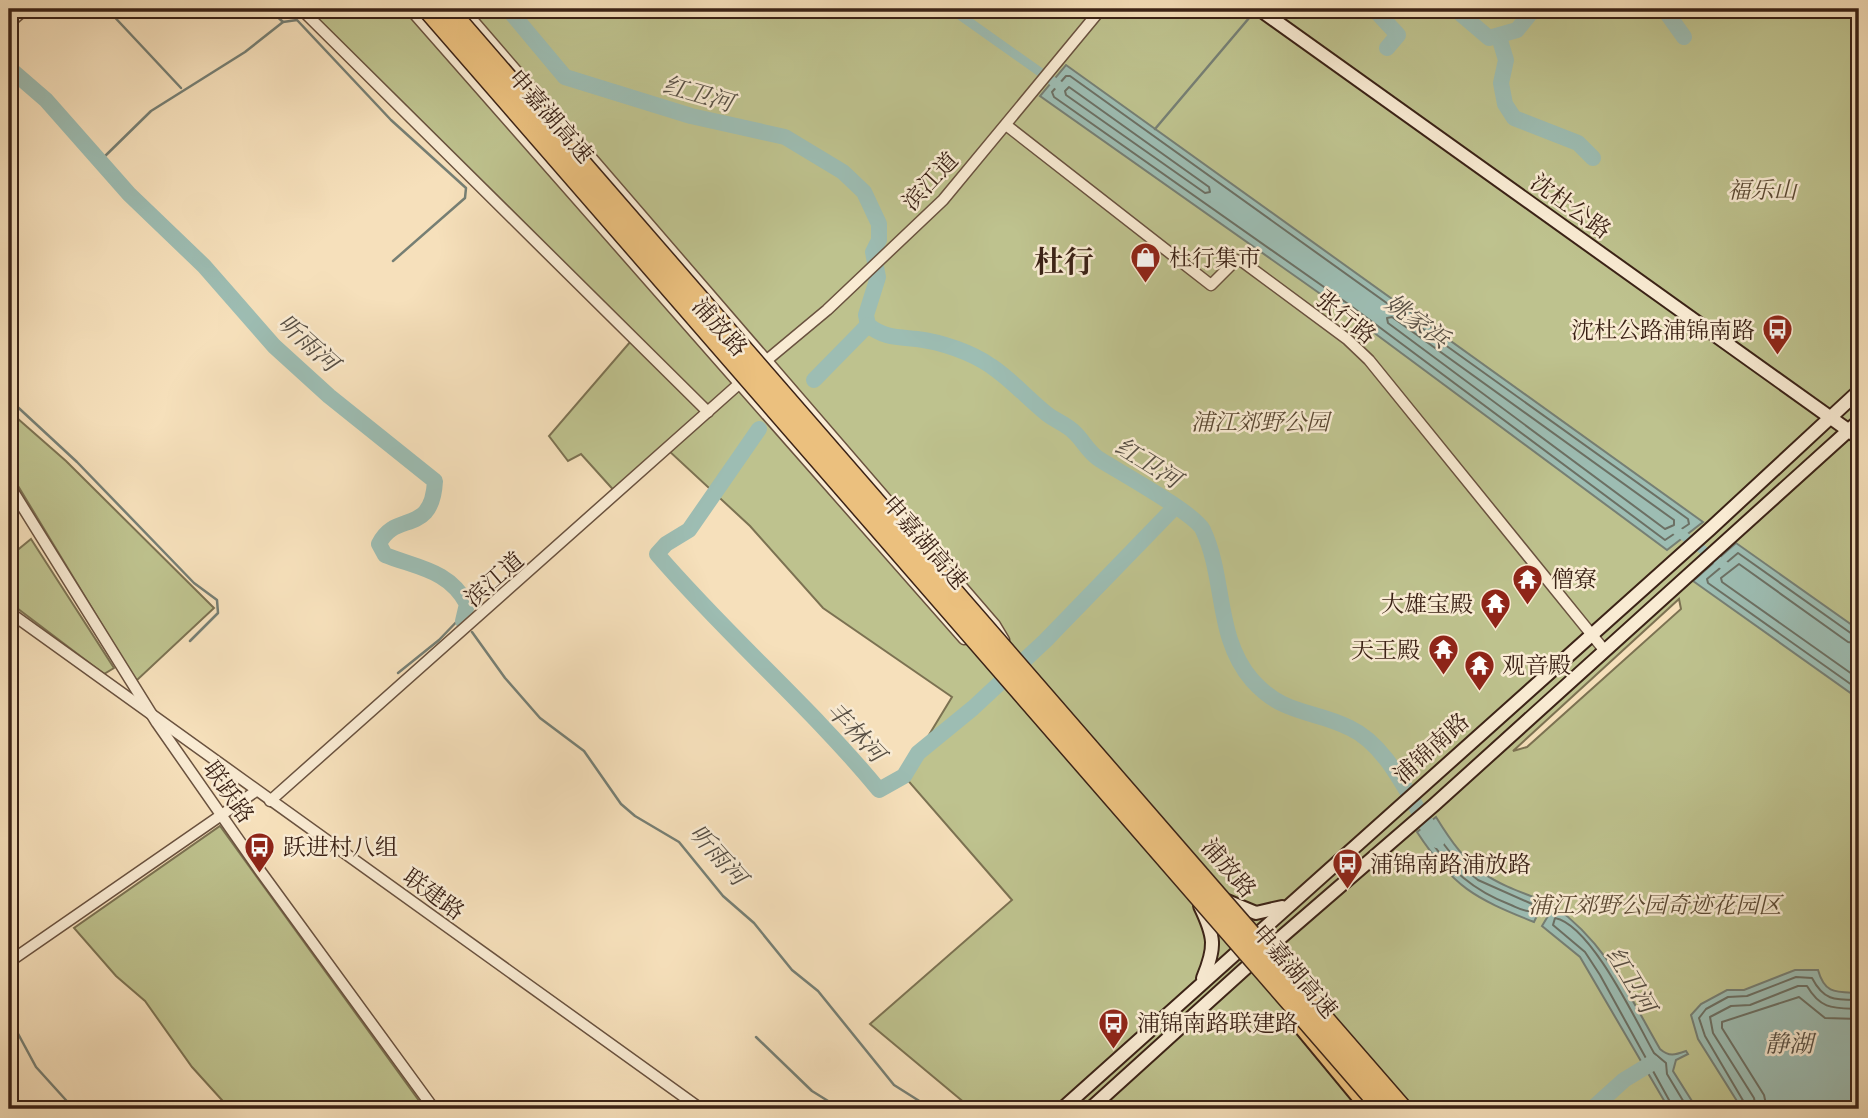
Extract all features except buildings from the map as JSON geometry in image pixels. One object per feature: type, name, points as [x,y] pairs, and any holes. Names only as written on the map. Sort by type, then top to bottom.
[{"type":"highway","name":"申嘉湖高速","points":[[425,9],[1383,1109]]},
{"type":"highway","name":"申嘉湖高速","points":[[449,9],[1403,1109]]},
{"type":"main road","name":"浦放路","points":[[425,9],[1015,688],[1369,1109]]},
{"type":"main road","name":"浦放路","points":[[449,9],[1227,901],[1413,1109]]},
{"type":"main road","name":"沈杜公路","points":[[1260,10],[1831,417],[1856,430]]},
{"type":"main road","name":"浦锦南路","points":[[1062,1109],[1710,529],[1859,391]]},
{"type":"main road","name":"浦锦南路","points":[[1090,1109],[1249,965],[1414,823],[1662,599],[1856,430]]},
{"type":"main road","points":[[1227,901],[1256,913],[1273,911],[1289,904]]},
{"type":"main road","points":[[1198,986],[1214,946],[1210,927],[1200,906]]},
{"type":"street","points":[[9,23],[25,9]]},
{"type":"street","points":[[301,9],[708,412]]},
{"type":"street","name":"浦放路","points":[[410,9],[937,611],[970,646],[1001,673]]},
{"type":"street","name":"浦放路","points":[[463,9],[995,625],[1016,657]]},
{"type":"street","name":"滨江道","points":[[768,360],[827,310],[870,266],[943,200],[1101,9]]},
{"type":"street","name":"张行路","points":[[1006,125],[1211,285],[1229,263],[1236,260],[1243,262],[1347,339],[1369,360],[1605,651]]},
{"type":"street","name":"滨江道","points":[[271,801],[740,383]]},
{"type":"street","name":"联跃路","points":[[9,485],[152,714],[434,1109]]},
{"type":"street","name":"联建路","points":[[9,612],[701,1109]]},
{"type":"street","points":[[9,962],[257,791]]},
{"type":"green space","name":"浦江郊野公园","points":[[304,9],[1859,9],[1859,1109],[972,1109],[870,1024],[1012,900],[904,776],[952,697],[823,608],[750,526],[667,449],[618,495],[581,454],[568,461],[549,436],[631,341]],"holes":[[[1679,599],[1681,609],[1527,747],[1513,751]]]},
{"type":"green space","points":[[9,411],[66,461],[214,608],[136,681],[9,471]]},
{"type":"green space","points":[[31,539],[114,668],[104,674],[9,602],[9,557]]},
{"type":"green space","points":[[220,826],[425,1109],[230,1109],[192,1067],[145,1001],[116,976],[74,928]]},
{"type":"water","points":[[1066,65],[1703,522],[1667,550],[1346,312],[1040,96]]},
{"type":"water","points":[[1736,543],[1859,630],[1859,699],[1693,581]]},
{"type":"water","points":[[1436,817],[1459,850],[1481,871],[1507,886],[1544,901],[1534,922],[1495,906],[1466,889],[1442,866],[1417,832]]},
{"type":"water","points":[[1554,906],[1602,953],[1660,1049],[1672,1054],[1686,1051],[1688,1054],[1676,1060],[1673,1071],[1697,1109],[1669,1109],[1580,957],[1542,926]]},
{"type":"water","name":"静湖","points":[[1795,970],[1818,970],[1828,988],[1838,992],[1859,993],[1859,1109],[1742,1109],[1698,1039],[1691,1015],[1701,1004],[1727,990],[1744,990]]},
{"type":"waterway","points":[[107,9],[181,88]]},
{"type":"waterway","points":[[101,160],[151,111],[245,52],[283,22],[269,9]]},
{"type":"waterway","name":"红卫河","points":[[508,9],[565,77],[691,116],[785,137],[843,172],[864,192],[879,224],[879,240],[873,252],[878,277],[866,315],[868,325],[885,335],[956,348],[983,361],[1006,377],[1047,414],[1071,429],[1095,456],[1172,503],[1197,523],[1203,530],[1210,549],[1232,645],[1252,680],[1275,700],[1336,722],[1364,737],[1389,763],[1437,840]]},
{"type":"waterway","name":"姚家浜","points":[[951,9],[1061,87]]},
{"type":"waterway","points":[[1374,9],[1398,35],[1387,48]]},
{"type":"waterway","points":[[1455,9],[1489,38],[1517,30],[1534,9]]},
{"type":"waterway","points":[[1664,9],[1684,37]]},
{"type":"waterway","points":[[1155,129],[1255,11]]},
{"type":"waterway","points":[[283,22],[297,20],[391,120],[466,188],[465,198],[393,261]]},
{"type":"waterway","points":[[1499,37],[1506,60],[1501,83],[1505,104],[1514,118],[1578,143],[1593,158]]},
{"type":"waterway","name":"听雨河","points":[[9,68],[46,100],[129,194],[204,266],[274,346],[329,396],[435,481],[427,510],[420,517],[394,528],[379,544],[385,555],[432,572],[451,584],[467,604],[463,621]]},
{"type":"waterway","name":"丰林河","points":[[814,380],[868,325]]},
{"type":"waterway","points":[[9,399],[77,462],[194,583],[217,600],[218,613],[190,641]]},
{"type":"waterway","name":"丰林河","points":[[759,429],[689,530],[666,544],[657,554],[825,729],[879,790],[904,776],[918,753],[973,708],[1045,641],[1175,507]]},
{"type":"waterway","name":"姚家浜","points":[[1677,531],[1725,566]]},
{"type":"waterway","points":[[398,673],[439,640],[464,614]]},
{"type":"waterway","name":"听雨河","points":[[472,632],[505,678],[540,718],[584,751],[621,804],[635,816],[679,842],[723,896],[754,923],[792,970],[818,991],[894,1085],[932,1109]]},
{"type":"waterway","points":[[9,1017],[36,1067],[74,1109]]},
{"type":"waterway","points":[[756,1037],[812,1091],[841,1109]]},
{"type":"waterway","points":[[1592,1109],[1624,1080],[1652,1063]]},
{"type":"place","name":"杜行集市","points":[[1146,285]]},
{"type":"place","name":"沈杜公路浦锦南路","points":[[1778,357]]},
{"type":"place","name":"僧寮","points":[[1528,606]]},
{"type":"place","name":"大雄宝殿","points":[[1496,631]]},
{"type":"place","name":"天王殿","points":[[1443,677]]},
{"type":"place","name":"观音殿","points":[[1479,692]]},
{"type":"place","name":"跃进村八组","points":[[260,874]]},
{"type":"place","name":"浦锦南路浦放路","points":[[1347,891]]},
{"type":"place","name":"浦锦南路联建路","points":[[1114,1050]]},
{"type":"district","name":"杜行","points":[[1064,262]]},
{"type":"park label","name":"福乐山","points":[[1762,190]]},
{"type":"park label","name":"浦江郊野公园奇迹花园区","points":[[1655,905]]}]
